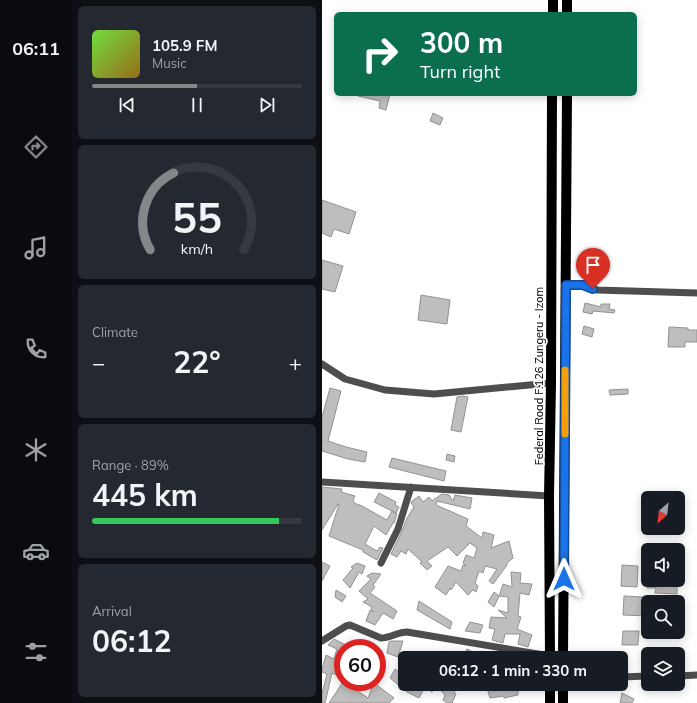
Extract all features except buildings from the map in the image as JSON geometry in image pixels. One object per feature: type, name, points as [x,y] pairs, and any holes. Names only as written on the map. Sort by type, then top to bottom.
[{"type":"main road","points":[[553,0],[553,12]]},
{"type":"main road","points":[[567,0],[567,12]]},
{"type":"main road","name":"Federal Road F.126 Zungeru - Izom","points":[[550,651],[552,96]]},
{"type":"main road","points":[[563,651],[567,96]]},
{"type":"main road","points":[[551,151],[567,150]]},
{"type":"main road","points":[[550,691],[550,703]]},
{"type":"main road","points":[[563,691],[563,703]]},
{"type":"street","points":[[566,285],[583,285],[597,290],[697,293]]},
{"type":"street","points":[[322,364],[345,379],[385,390],[434,394],[551,383]]},
{"type":"street","points":[[322,482],[550,496]]},
{"type":"street","points":[[381,563],[398,529],[411,487]]},
{"type":"street","points":[[322,641],[350,625],[381,638],[401,632],[407,632],[516,651]]},
{"type":"street","points":[[685,676],[697,675]]},
{"type":"street","points":[[628,677],[641,676]]},
{"type":"slow traffic","points":[[565,370],[565,434]]},
{"type":"route","points":[[564,579],[566,285],[578,284],[593,289]]}]
